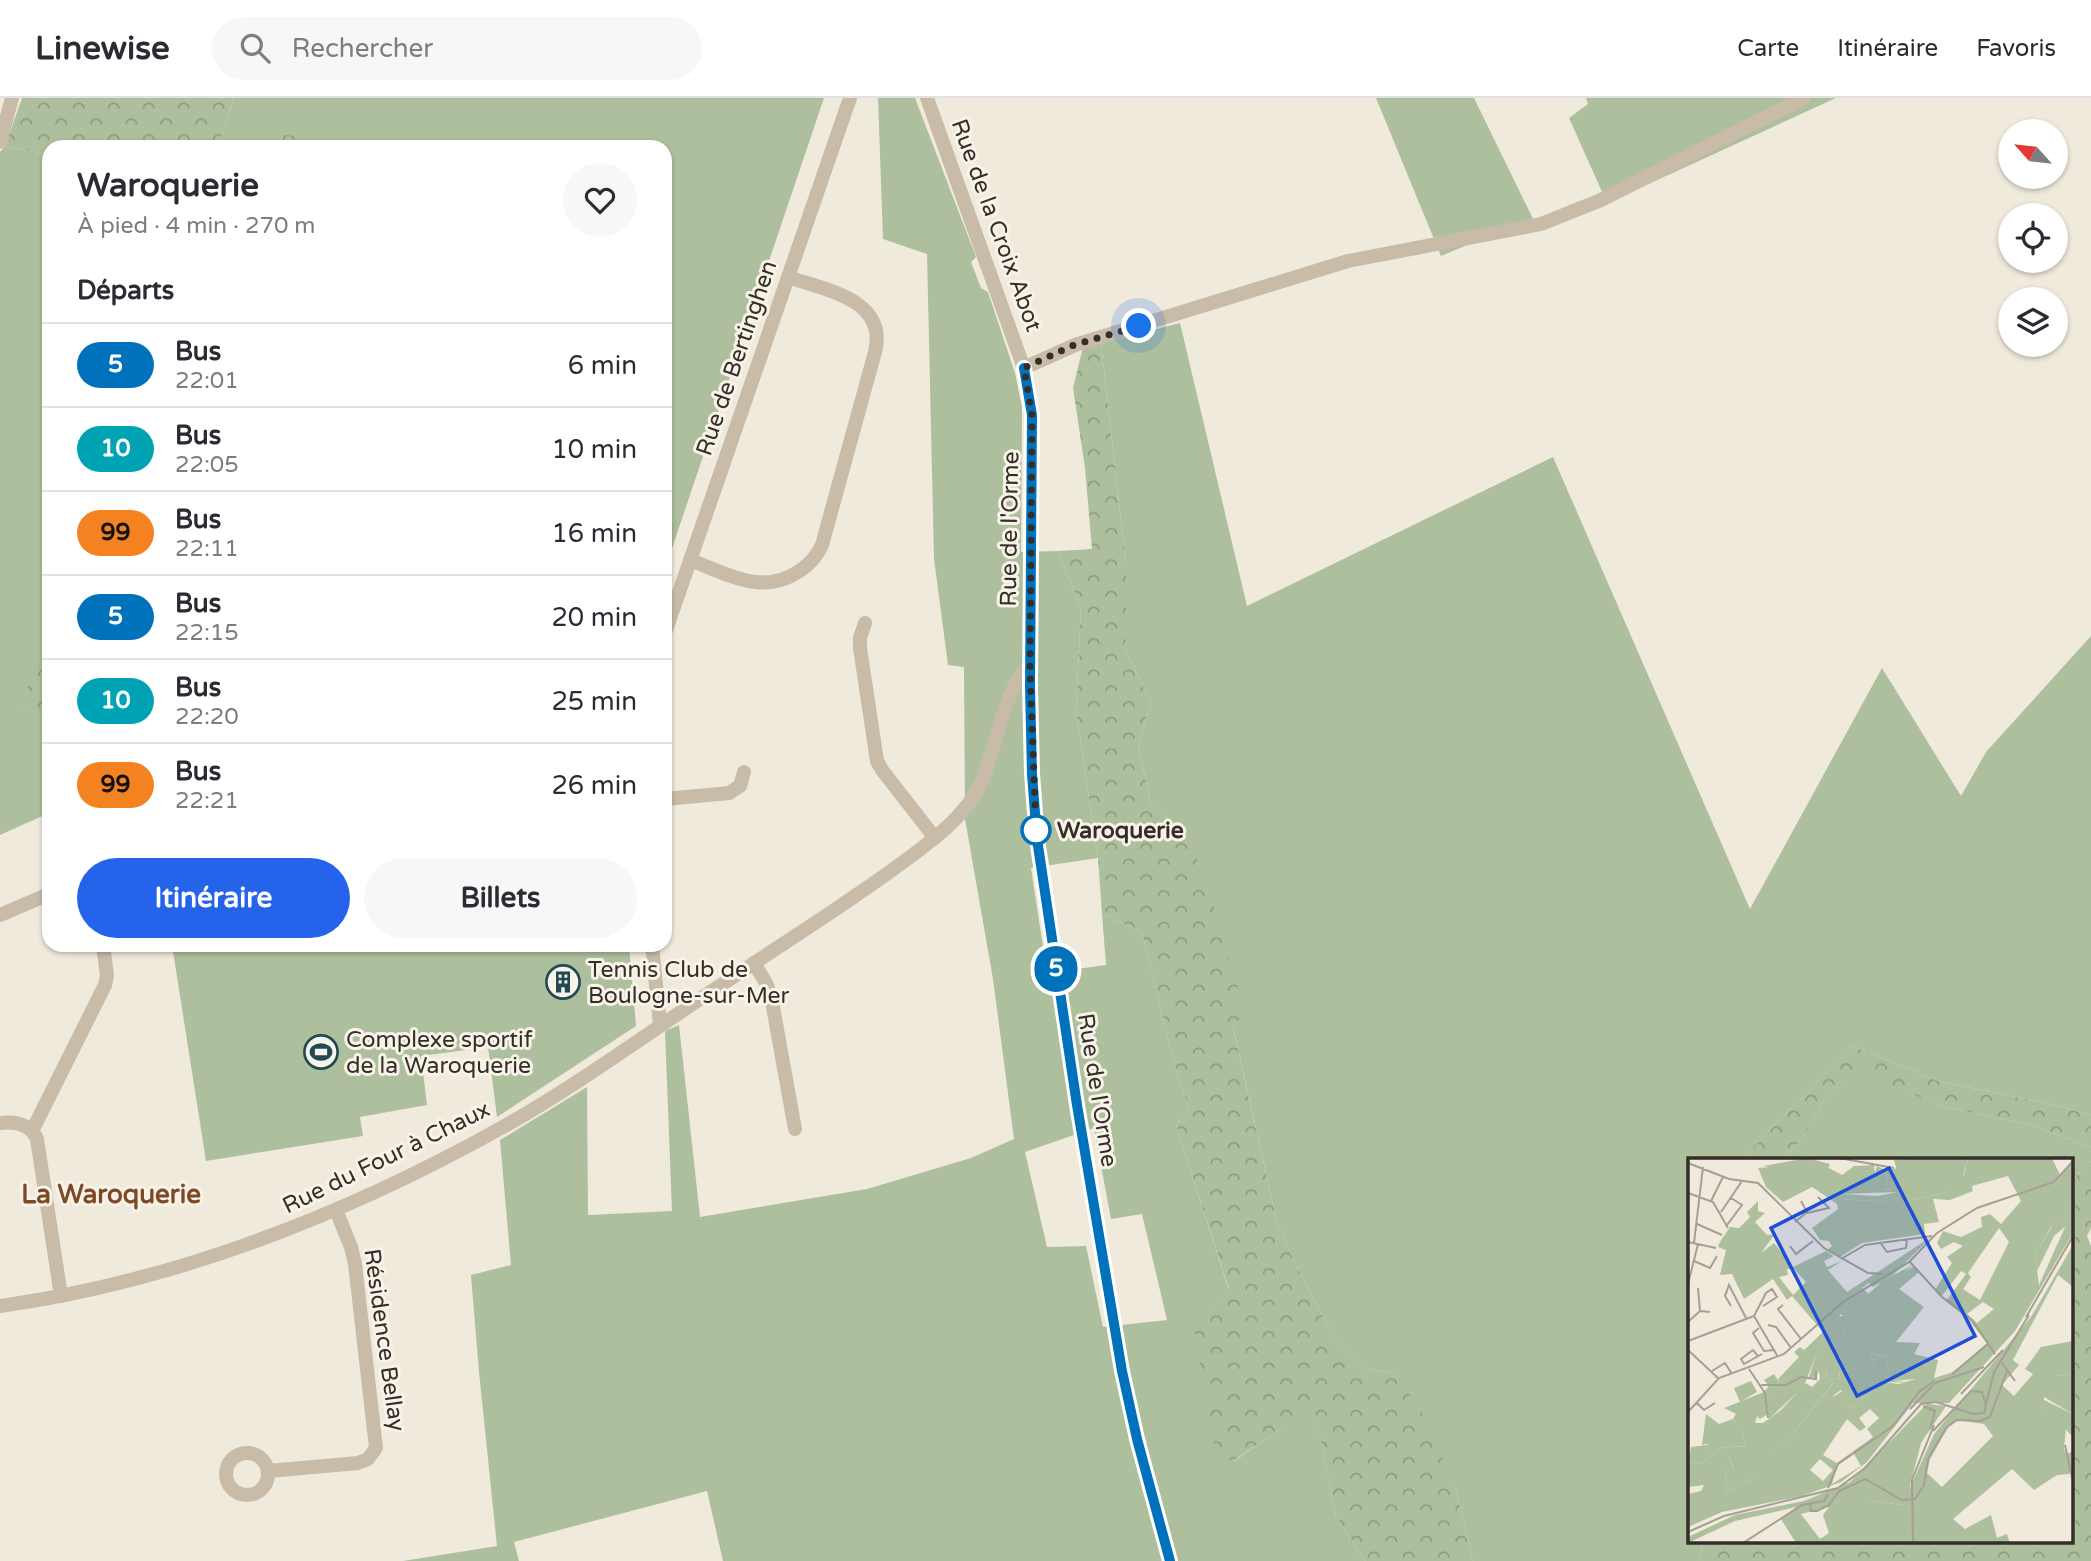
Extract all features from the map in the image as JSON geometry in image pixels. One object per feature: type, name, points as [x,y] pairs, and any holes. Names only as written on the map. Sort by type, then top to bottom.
[{"type":"street","points":[[0,142],[12,98]]},
{"type":"street","name":"Rue de Bertinghen","points":[[672,613],[850,98]]},
{"type":"street","name":"Rue de la Croix Abot","points":[[928,98],[1024,368]]},
{"type":"street","points":[[1024,368],[1074,345],[1348,261],[1541,224],[1601,200],[1804,98]]},
{"type":"street","points":[[690,561],[752,582],[770,583],[792,576],[804,568],[814,559],[822,545],[875,352],[877,335],[869,313],[855,301],[788,277]]},
{"type":"street","name":"Rue de l'Orme","points":[[1024,368],[1032,415],[1030,668],[1032,774],[1037,839],[1077,1105],[1128,1404],[1170,1561]]},
{"type":"street","points":[[865,623],[860,648],[877,761],[935,838]]},
{"type":"street","name":"Rue du Four à Chaux","points":[[0,1306],[137,1279],[256,1242],[392,1184],[502,1127],[578,1080],[880,880],[935,838],[965,809],[977,790],[1010,695],[1019,676],[1030,668]]},
{"type":"street","points":[[672,798],[734,792],[740,786],[744,772]]},
{"type":"street","points":[[0,915],[42,897]]},
{"type":"street","points":[[32,1131],[105,985],[107,976],[104,952]]},
{"type":"street","points":[[653,952],[660,1026]]},
{"type":"street","points":[[754,963],[771,996],[795,1129]]},
{"type":"street","points":[[0,1122],[15,1122],[32,1131],[39,1144],[61,1296]]},
{"type":"street","name":"Résidence Bellay","points":[[268,1471],[358,1463],[368,1460],[376,1448],[355,1264],[336,1210]]},
{"type":"green space","points":[[22,98],[234,98],[220,140],[42,140],[42,154],[5,146]]},
{"type":"green space","points":[[234,98],[824,98],[672,548],[672,140],[314,140],[282,135],[281,140],[220,140]]},
{"type":"green space","points":[[878,98],[915,98],[976,257],[971,262],[981,288],[988,292],[1015,373],[1022,407],[1021,552],[1058,551],[1081,608],[1076,711],[1098,858],[1031,868],[1047,973],[1106,965],[1102,914],[1142,932],[1173,1059],[1189,1109],[1176,1126],[1229,1290],[1208,1311],[1234,1461],[1314,1406],[1336,1516],[1365,1561],[723,1561],[707,1491],[514,1542],[519,1561],[403,1561],[497,1546],[471,1275],[511,1265],[500,1140],[587,1087],[588,1215],[672,1211],[665,1031],[679,1025],[700,1217],[867,1189],[971,1158],[1014,1139],[993,979],[965,819],[964,667],[948,665],[934,559],[927,254],[883,239]],"holes":[[[1094,1128],[1111,1219],[1142,1214],[1167,1320],[1103,1327],[1086,1246],[1047,1247],[1025,1152]]]},
{"type":"green space","points":[[1376,98],[1474,98],[1538,229],[1467,245],[1441,256]]},
{"type":"green space","points":[[1586,98],[1836,98],[1607,203],[1569,118],[1588,104]]},
{"type":"green space","points":[[282,134],[317,140],[281,140]]},
{"type":"green space","points":[[5,146],[42,154],[42,666],[17,703],[42,716],[42,816],[0,835],[0,152]]},
{"type":"green space","points":[[1180,323],[1247,606],[1553,457],[1750,909],[1882,668],[1961,796],[1986,752],[2091,636],[2091,1115],[1938,1081],[1853,1046],[1742,1158],[1688,1158],[1688,1544],[1702,1544],[1700,1561],[1473,1561],[1456,1489],[1395,1373],[1365,1369],[1335,1340],[1292,1257],[1277,1222],[1233,1026],[1183,831],[1151,805],[1138,744],[1151,703],[1126,652],[1126,565],[1101,343]]},
{"type":"green space","points":[[1101,343],[1126,565],[1126,652],[1151,703],[1138,744],[1151,805],[1183,831],[1205,875],[1245,1013],[1233,1027],[1277,1222],[1335,1340],[1365,1369],[1395,1373],[1427,1420],[1456,1489],[1473,1561],[1365,1561],[1336,1516],[1314,1407],[1233,1461],[1215,1451],[1192,1317],[1208,1311],[1229,1289],[1176,1126],[1189,1109],[1173,1059],[1142,932],[1102,914],[1098,858],[1076,711],[1081,608],[1058,551],[1092,549],[1085,468],[1073,388],[1083,347]]},
{"type":"green space","points":[[42,665],[42,716],[16,703]]},
{"type":"green space","name":"Complexe sportif de la Waroquerie","points":[[173,952],[630,952],[636,1026],[497,1117],[488,1047],[421,1056],[427,1105],[360,1117],[363,1136],[206,1161]]},
{"type":"green space","points":[[1853,1046],[1938,1081],[2091,1115],[2091,1147],[2031,1125],[1946,1107],[1862,1075],[1828,1092],[1803,1137],[1785,1158],[1742,1158]]},
{"type":"green space","points":[[1862,1074],[1946,1107],[2031,1125],[2091,1147],[2091,1161],[2074,1178],[2074,1158],[1785,1158],[1803,1137],[1828,1092]]},
{"type":"green space","points":[[2091,1161],[2091,1228],[2087,1236],[2091,1246],[2091,1561],[1700,1561],[1702,1544],[2074,1544],[2074,1178]]},
{"type":"bus line","name":"5","points":[[1024,368],[1032,415],[1030,686],[1037,839],[1077,1105],[1128,1404],[1170,1561]]},
{"type":"place","name":"Waroquerie","points":[[1036,830]]},
{"type":"place","name":"Tennis Club de Boulogne-sur-Mer","points":[[563,982]]},
{"type":"place","name":"Complexe sportif de la Waroquerie","points":[[321,1052]]},
{"type":"district","name":"La Waroquerie","points":[[111,1194]]},
{"type":"route","points":[[1036,830],[1030,668],[1032,415],[1024,368],[1074,345],[1139,326]]}]
